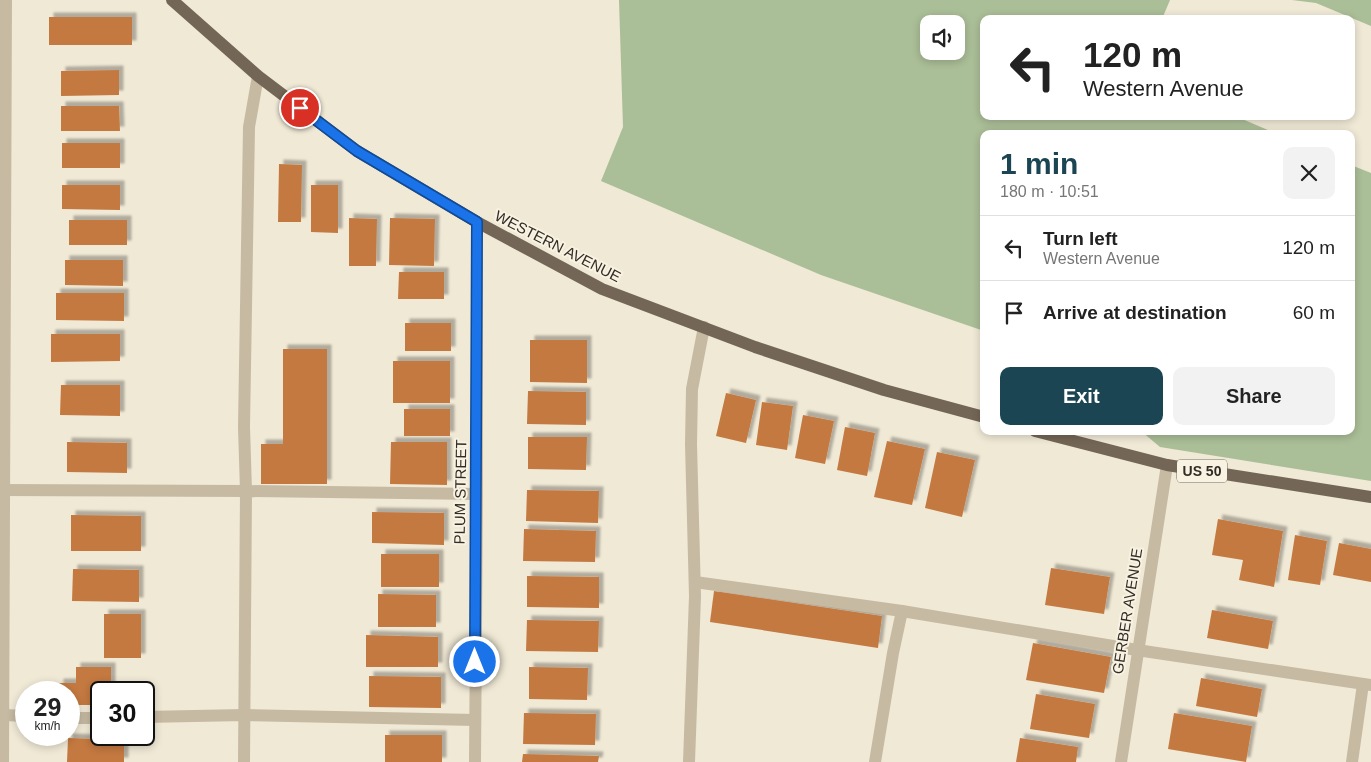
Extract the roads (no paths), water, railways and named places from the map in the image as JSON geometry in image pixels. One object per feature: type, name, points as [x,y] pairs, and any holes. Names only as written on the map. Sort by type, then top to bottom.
[{"type":"main road","name":"WESTERN AVENUE","points":[[172,0],[258,76],[357,151],[477,222],[602,289],[755,347],[884,390],[980,416]]},
{"type":"main road","name":"US 50","points":[[1050,435],[1166,465],[1371,497]]},
{"type":"street","points":[[3,762],[2,490],[6,0]]},
{"type":"street","points":[[244,762],[246,491],[244,427],[249,127],[258,76]]},
{"type":"street","name":"PLUM STREET","points":[[475,762],[477,222]]},
{"type":"street","points":[[689,762],[695,582],[691,444],[692,389],[704,327]]},
{"type":"street","name":"GERBER AVENUE","points":[[1121,762],[1166,465]]},
{"type":"street","points":[[2,490],[477,494]]},
{"type":"street","points":[[695,582],[902,611],[1137,650],[1367,685],[1352,762]]},
{"type":"street","points":[[875,762],[902,611]]},
{"type":"street","points":[[4,715],[15,716]]},
{"type":"street","points":[[155,717],[244,715],[475,720]]}]
